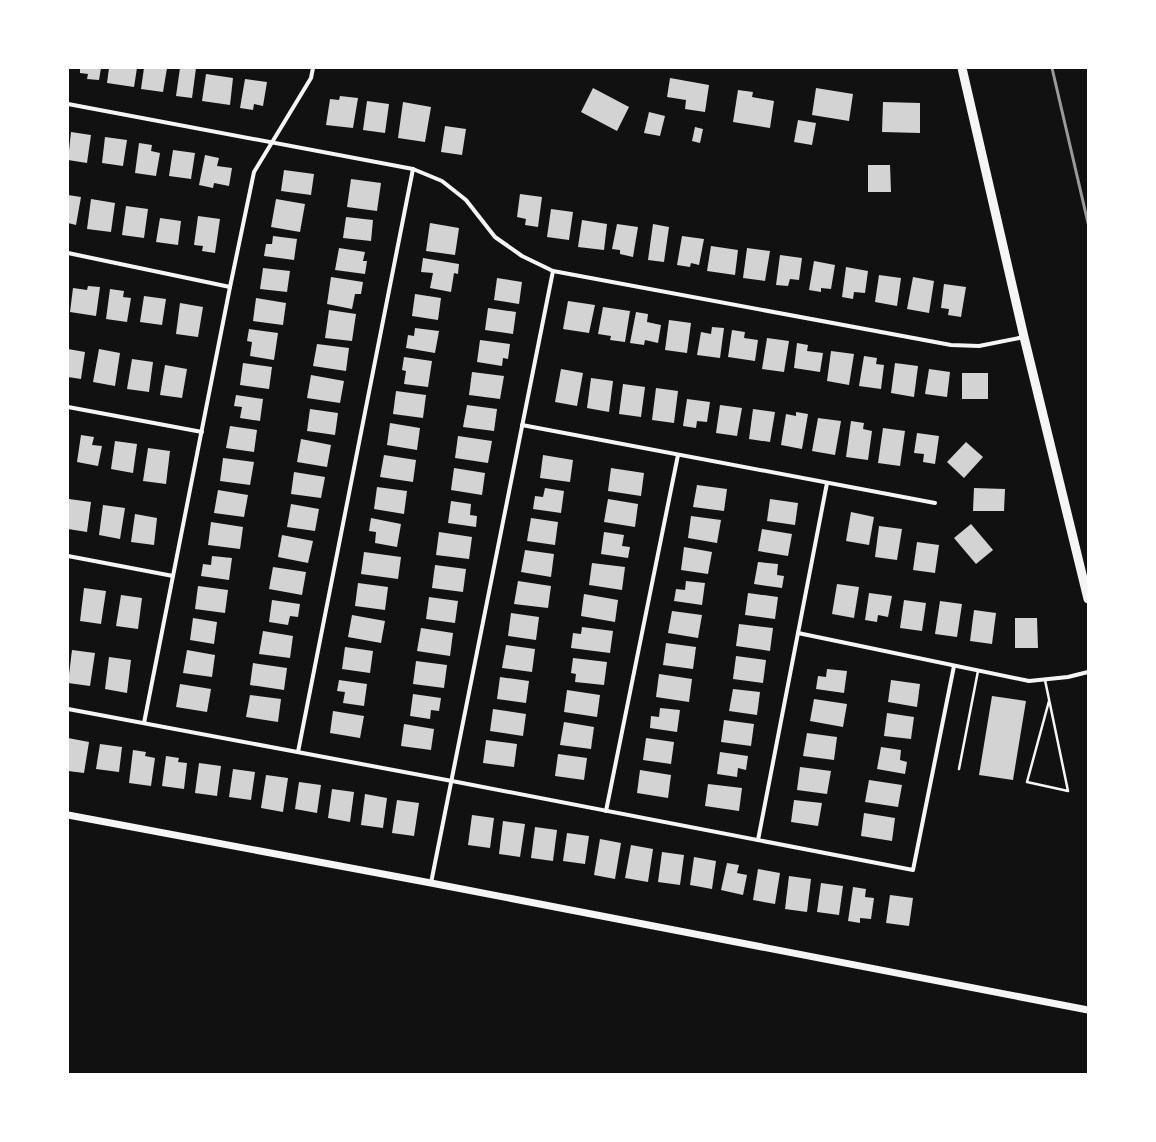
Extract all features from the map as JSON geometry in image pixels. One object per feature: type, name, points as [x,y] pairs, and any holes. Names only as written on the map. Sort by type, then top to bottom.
[{"type":"main road","points":[[962,68],[1024,337],[1088,599]]},
{"type":"street","points":[[144,723],[254,172],[311,78],[313,68]]},
{"type":"street","points":[[68,104],[413,169],[442,180],[466,200],[495,237],[522,256],[553,271],[951,345],[979,346],[1024,337]]},
{"type":"street","points":[[298,752],[413,169]]},
{"type":"street","points":[[68,253],[230,287]]},
{"type":"street","points":[[431,882],[553,271]]},
{"type":"street","points":[[68,406],[202,432]]},
{"type":"street","points":[[522,425],[935,503]]},
{"type":"street","points":[[606,811],[678,455]]},
{"type":"street","points":[[758,840],[827,483]]},
{"type":"street","points":[[68,556],[173,576]]},
{"type":"street","points":[[798,633],[1029,681],[1068,677],[1088,672]]},
{"type":"street","points":[[68,708],[913,870],[954,666]]},
{"type":"street","points":[[68,815],[431,882],[1088,1010]]},
{"type":"lane","points":[[959,769],[978,671]]},
{"type":"lane","points":[[1045,680],[1068,791],[1027,782],[1049,701]]},
{"type":"building","points":[[80,68],[101,68],[99,80],[87,79],[88,74],[80,73]]},
{"type":"building","points":[[109,68],[137,68],[134,87],[107,83]]},
{"type":"building","points":[[144,68],[167,68],[163,92],[141,89]]},
{"type":"building","points":[[180,68],[196,68],[192,98],[176,96]]},
{"type":"building","points":[[206,74],[233,78],[230,105],[202,101]]},
{"type":"building","points":[[670,78],[709,85],[705,112],[685,109],[686,100],[667,97]]},
{"type":"building","points":[[245,79],[267,82],[263,106],[254,104],[253,110],[240,108]]},
{"type":"building","points":[[593,88],[629,107],[617,131],[581,112]]},
{"type":"building","points":[[816,88],[853,94],[849,121],[812,115]]},
{"type":"building","points":[[738,90],[753,92],[752,97],[774,101],[770,128],[733,122]]},
{"type":"building","points":[[340,96],[358,98],[353,128],[326,125],[330,99],[339,100]]},
{"type":"building","points":[[367,101],[389,104],[385,133],[363,130]]},
{"type":"building","points":[[403,102],[431,107],[425,142],[398,138]]},
{"type":"building","points":[[883,102],[920,103],[920,133],[882,132]]},
{"type":"building","points":[[649,112],[665,116],[660,136],[644,133]]},
{"type":"building","points":[[798,120],[816,123],[812,145],[794,142]]},
{"type":"building","points":[[445,126],[466,129],[462,155],[441,152]]},
{"type":"building","points":[[695,127],[703,129],[700,143],[692,141]]},
{"type":"building","points":[[71,132],[91,135],[87,163],[68,160]]},
{"type":"building","points":[[105,137],[127,140],[123,166],[102,163]]},
{"type":"building","points":[[139,143],[152,145],[151,151],[160,153],[156,176],[135,173]]},
{"type":"building","points":[[173,150],[195,153],[191,179],[169,176]]},
{"type":"building","points":[[205,155],[219,158],[217,166],[232,168],[229,186],[214,183],[213,188],[199,185]]},
{"type":"building","points":[[868,165],[890,165],[891,192],[868,192]]},
{"type":"building","points":[[284,170],[314,174],[311,195],[281,191]]},
{"type":"building","points":[[351,179],[381,183],[377,211],[347,207]]},
{"type":"building","points":[[520,194],[542,197],[538,227],[525,225],[526,219],[517,217]]},
{"type":"building","points":[[68,195],[81,197],[76,225],[68,223]]},
{"type":"building","points":[[91,199],[115,203],[111,232],[87,229]]},
{"type":"building","points":[[276,199],[305,204],[300,232],[271,227]]},
{"type":"building","points":[[126,206],[148,209],[144,238],[122,235]]},
{"type":"building","points":[[551,209],[573,212],[569,240],[547,237]]},
{"type":"building","points":[[198,216],[220,219],[215,253],[202,251],[203,246],[194,245]]},
{"type":"building","points":[[346,217],[373,220],[371,241],[343,238]]},
{"type":"building","points":[[160,218],[181,221],[178,245],[156,242]]},
{"type":"building","points":[[582,220],[607,224],[604,250],[578,247]]},
{"type":"building","points":[[430,223],[459,228],[455,255],[426,251]]},
{"type":"building","points":[[617,224],[638,227],[633,257],[620,254],[620,250],[612,249]]},
{"type":"building","points":[[653,224],[669,227],[664,262],[648,260]]},
{"type":"building","points":[[273,236],[297,239],[294,260],[264,256],[266,244],[272,244]]},
{"type":"building","points":[[682,236],[704,239],[699,265],[691,263],[690,267],[677,265]]},
{"type":"building","points":[[711,246],[738,250],[735,275],[707,271]]},
{"type":"building","points":[[339,248],[365,252],[363,261],[367,261],[365,274],[335,270]]},
{"type":"building","points":[[747,248],[770,251],[765,281],[743,278]]},
{"type":"building","points":[[780,255],[802,258],[799,280],[790,279],[788,286],[776,285]]},
{"type":"building","points":[[423,258],[459,264],[458,274],[454,273],[451,292],[430,288],[433,273],[421,272]]},
{"type":"building","points":[[814,261],[835,265],[831,289],[821,288],[821,292],[809,290]]},
{"type":"building","points":[[846,267],[868,271],[865,293],[854,292],[853,299],[842,297]]},
{"type":"building","points":[[263,268],[290,271],[287,292],[260,289]]},
{"type":"building","points":[[879,275],[901,278],[897,306],[875,302]]},
{"type":"building","points":[[331,277],[363,282],[361,294],[355,294],[352,309],[327,304]]},
{"type":"building","points":[[913,277],[934,281],[929,313],[907,309]]},
{"type":"building","points":[[497,278],[522,282],[519,304],[494,300]]},
{"type":"building","points":[[944,284],[966,287],[961,317],[948,315],[949,309],[941,308]]},
{"type":"building","points":[[88,286],[100,287],[96,316],[70,312],[73,288],[87,290]]},
{"type":"building","points":[[110,289],[124,291],[123,297],[131,298],[127,322],[106,319]]},
{"type":"building","points":[[415,294],[441,298],[438,320],[412,316]]},
{"type":"building","points":[[144,296],[166,299],[162,325],[140,322]]},
{"type":"building","points":[[256,298],[286,303],[283,325],[253,321]]},
{"type":"building","points":[[568,301],[595,305],[589,333],[563,329]]},
{"type":"building","points":[[180,303],[203,307],[198,337],[176,334]]},
{"type":"building","points":[[603,307],[630,311],[625,342],[610,340],[611,336],[598,334]]},
{"type":"building","points":[[488,308],[516,312],[513,334],[485,330]]},
{"type":"building","points":[[329,310],[356,314],[352,341],[325,338]]},
{"type":"building","points":[[636,312],[648,314],[647,322],[661,325],[658,343],[645,340],[644,345],[630,343]]},
{"type":"building","points":[[669,320],[691,323],[687,353],[665,350]]},
{"type":"building","points":[[712,327],[724,328],[720,358],[697,355],[701,332],[711,334]]},
{"type":"building","points":[[415,328],[439,331],[435,353],[406,348],[408,335],[414,336]]},
{"type":"building","points":[[249,329],[278,333],[274,360],[250,356],[252,342],[247,341]]},
{"type":"building","points":[[732,330],[745,332],[744,338],[758,340],[755,361],[728,357]]},
{"type":"building","points":[[767,338],[789,341],[784,372],[762,369]]},
{"type":"building","points":[[480,340],[510,344],[508,359],[503,358],[502,366],[477,362]]},
{"type":"building","points":[[797,343],[808,345],[807,351],[823,353],[820,372],[794,368]]},
{"type":"building","points":[[317,344],[349,348],[346,371],[313,366]]},
{"type":"building","points":[[68,349],[85,352],[81,379],[68,377]]},
{"type":"building","points":[[99,349],[120,353],[115,386],[93,382]]},
{"type":"building","points":[[831,351],[854,354],[849,385],[827,381]]},
{"type":"building","points":[[864,356],[877,358],[876,364],[884,365],[881,389],[859,386]]},
{"type":"building","points":[[404,357],[432,361],[428,387],[404,384],[406,371],[402,370]]},
{"type":"building","points":[[132,359],[153,362],[149,392],[127,389]]},
{"type":"building","points":[[243,363],[272,367],[269,389],[240,385]]},
{"type":"building","points":[[895,363],[918,366],[914,397],[891,393]]},
{"type":"building","points":[[165,365],[187,369],[182,398],[160,395]]},
{"type":"building","points":[[561,369],[583,373],[577,406],[555,402]]},
{"type":"building","points":[[929,369],[950,372],[947,397],[925,394]]},
{"type":"building","points":[[472,372],[504,376],[500,399],[469,395]]},
{"type":"building","points":[[962,373],[988,373],[988,399],[962,399]]},
{"type":"building","points":[[311,375],[344,381],[340,403],[307,398]]},
{"type":"building","points":[[591,378],[613,381],[609,412],[587,408]]},
{"type":"building","points":[[623,384],[645,387],[641,417],[619,414]]},
{"type":"building","points":[[656,388],[678,391],[674,423],[652,420]]},
{"type":"building","points":[[396,391],[426,395],[423,418],[393,414]]},
{"type":"building","points":[[236,395],[263,399],[260,421],[240,418],[242,407],[234,406]]},
{"type":"building","points":[[687,399],[710,402],[707,422],[697,421],[696,428],[683,426]]},
{"type":"building","points":[[467,405],[497,409],[494,431],[463,427]]},
{"type":"building","points":[[720,405],[742,408],[737,436],[716,433]]},
{"type":"building","points":[[310,409],[338,413],[335,435],[307,431]]},
{"type":"building","points":[[753,409],[775,412],[770,442],[749,439]]},
{"type":"building","points":[[796,412],[808,414],[802,449],[781,445],[786,414],[796,416]]},
{"type":"building","points":[[818,418],[841,421],[835,455],[812,451]]},
{"type":"building","points":[[851,421],[864,423],[863,429],[872,431],[868,460],[846,457]]},
{"type":"building","points":[[390,423],[420,428],[417,450],[387,445]]},
{"type":"building","points":[[230,426],[257,430],[254,452],[226,448]]},
{"type":"building","points":[[883,428],[905,431],[900,466],[878,463]]},
{"type":"building","points":[[917,433],[939,436],[935,464],[923,462],[924,454],[914,453]]},
{"type":"building","points":[[81,435],[94,437],[92,445],[102,446],[98,466],[77,462]]},
{"type":"building","points":[[458,436],[492,441],[488,463],[455,458]]},
{"type":"building","points":[[301,439],[331,445],[327,467],[297,462]]},
{"type":"building","points":[[115,441],[137,444],[133,473],[111,469]]},
{"type":"building","points":[[966,442],[983,457],[964,478],[947,462]]},
{"type":"building","points":[[148,448],[170,451],[166,484],[143,481]]},
{"type":"building","points":[[384,455],[416,460],[413,482],[380,477]]},
{"type":"building","points":[[543,455],[573,460],[570,482],[540,478]]},
{"type":"building","points":[[223,458],[254,462],[250,485],[220,481]]},
{"type":"building","points":[[454,468],[485,473],[482,495],[451,490]]},
{"type":"building","points":[[611,468],[644,473],[641,496],[608,491]]},
{"type":"building","points":[[294,472],[325,477],[321,498],[291,494]]},
{"type":"building","points":[[697,485],[727,489],[724,511],[693,507]]},
{"type":"building","points":[[377,487],[407,491],[404,514],[374,509]]},
{"type":"building","points":[[545,488],[564,491],[561,513],[533,509],[535,496],[543,497]]},
{"type":"building","points":[[974,488],[1005,489],[1004,511],[973,511]]},
{"type":"building","points":[[218,490],[248,495],[244,517],[214,513]]},
{"type":"building","points":[[69,499],[91,502],[87,532],[68,529]]},
{"type":"building","points":[[608,499],[638,504],[635,527],[604,522]]},
{"type":"building","points":[[770,499],[798,503],[795,525],[767,521]]},
{"type":"building","points":[[451,501],[471,504],[470,515],[477,516],[476,527],[448,523]]},
{"type":"building","points":[[291,504],[319,509],[315,531],[287,527]]},
{"type":"building","points":[[103,505],[125,508],[120,539],[99,535]]},
{"type":"building","points":[[851,512],[874,517],[869,545],[846,541]]},
{"type":"building","points":[[135,514],[157,518],[154,545],[131,542]]},
{"type":"building","points":[[691,516],[721,520],[717,543],[688,538]]},
{"type":"building","points":[[371,518],[401,524],[397,547],[375,543],[376,532],[369,531]]},
{"type":"building","points":[[531,518],[558,522],[555,545],[527,541]]},
{"type":"building","points":[[211,522],[243,527],[240,549],[208,545]]},
{"type":"building","points":[[971,524],[993,550],[976,564],[954,538]]},
{"type":"building","points":[[879,526],[902,529],[897,560],[875,557]]},
{"type":"building","points":[[762,529],[792,534],[788,556],[758,551]]},
{"type":"building","points":[[439,532],[472,537],[469,559],[436,555]]},
{"type":"building","points":[[604,532],[624,535],[622,546],[630,547],[628,558],[601,554]]},
{"type":"building","points":[[282,535],[313,541],[308,563],[278,557]]},
{"type":"building","points":[[917,542],[939,545],[935,573],[913,570]]},
{"type":"building","points":[[684,547],[712,552],[708,574],[681,570]]},
{"type":"building","points":[[525,550],[554,554],[551,577],[521,572]]},
{"type":"building","points":[[364,552],[401,557],[398,579],[361,574]]},
{"type":"building","points":[[212,556],[232,558],[229,580],[201,576],[203,564],[211,565]]},
{"type":"building","points":[[758,562],[778,564],[777,575],[784,576],[782,588],[754,584]]},
{"type":"building","points":[[592,563],[625,567],[622,590],[589,585]]},
{"type":"building","points":[[435,565],[466,569],[463,592],[432,588]]},
{"type":"building","points":[[273,567],[306,572],[302,595],[269,589]]},
{"type":"building","points":[[518,581],[551,586],[548,608],[514,604]]},
{"type":"building","points":[[686,581],[705,583],[702,605],[674,601],[676,589],[685,590]]},
{"type":"building","points":[[358,583],[388,587],[385,610],[355,606]]},
{"type":"building","points":[[837,584],[859,587],[854,618],[832,614]]},
{"type":"building","points":[[198,586],[228,590],[225,613],[195,609]]},
{"type":"building","points":[[84,588],[106,591],[101,624],[80,621]]},
{"type":"building","points":[[748,593],[778,597],[775,619],[745,615]]},
{"type":"building","points":[[869,593],[892,596],[888,617],[878,615],[877,622],[865,620]]},
{"type":"building","points":[[584,594],[618,600],[615,622],[581,616]]},
{"type":"building","points":[[121,595],[142,598],[138,629],[116,626]]},
{"type":"building","points":[[429,597],[458,601],[455,623],[426,619]]},
{"type":"building","points":[[272,600],[300,604],[298,617],[290,616],[288,625],[269,622]]},
{"type":"building","points":[[904,600],[926,603],[922,631],[900,628]]},
{"type":"building","points":[[940,601],[962,604],[957,637],[935,634]]},
{"type":"building","points":[[974,610],[996,613],[992,644],[970,641]]},
{"type":"building","points":[[672,611],[702,615],[698,638],[668,633]]},
{"type":"building","points":[[511,613],[539,617],[536,640],[508,636]]},
{"type":"building","points":[[352,615],[385,621],[381,643],[348,637]]},
{"type":"building","points":[[193,618],[217,622],[214,644],[190,640]]},
{"type":"building","points":[[1015,618],[1037,618],[1038,648],[1015,648]]},
{"type":"building","points":[[739,624],[773,628],[770,651],[736,646]]},
{"type":"building","points":[[582,627],[613,631],[610,653],[571,648],[573,633],[581,634]]},
{"type":"building","points":[[421,628],[453,633],[450,656],[417,651]]},
{"type":"building","points":[[263,631],[293,636],[290,658],[259,654]]},
{"type":"building","points":[[666,643],[696,647],[693,669],[663,665]]},
{"type":"building","points":[[506,645],[535,649],[532,672],[502,668]]},
{"type":"building","points":[[345,647],[373,651],[370,673],[342,669]]},
{"type":"building","points":[[72,650],[95,653],[90,686],[68,683]]},
{"type":"building","points":[[187,650],[215,655],[212,677],[183,673]]},
{"type":"building","points":[[736,656],[766,660],[763,683],[733,679]]},
{"type":"building","points":[[109,657],[131,660],[127,693],[105,689]]},
{"type":"building","points":[[573,658],[607,662],[604,685],[575,682],[576,674],[571,673]]},
{"type":"building","points":[[416,661],[447,665],[444,688],[413,684]]},
{"type":"building","points":[[253,663],[287,668],[284,690],[250,685]]},
{"type":"building","points":[[827,669],[847,671],[844,693],[816,689],[818,676],[826,677]]},
{"type":"building","points":[[659,674],[692,679],[689,702],[656,697]]},
{"type":"building","points":[[500,677],[529,681],[526,703],[497,699]]},
{"type":"building","points":[[339,680],[367,684],[364,706],[343,703],[345,692],[337,691]]},
{"type":"building","points":[[891,680],[920,684],[917,707],[888,702]]},
{"type":"building","points":[[180,684],[211,689],[207,712],[176,707]]},
{"type":"building","points":[[733,689],[760,692],[757,715],[729,711]]},
{"type":"building","points":[[567,690],[600,695],[597,717],[564,712]]},
{"type":"building","points":[[413,694],[441,698],[439,711],[431,710],[430,719],[410,716]]},
{"type":"building","points":[[250,695],[281,699],[278,722],[246,717]]},
{"type":"building","points":[[992,696],[1026,701],[1013,780],[979,775]]},
{"type":"building","points":[[814,699],[847,704],[843,727],[810,721]]},
{"type":"building","points":[[660,708],[680,710],[677,732],[650,728],[651,716],[659,717]]},
{"type":"building","points":[[493,709],[526,714],[523,736],[490,731]]},
{"type":"building","points":[[333,711],[364,716],[360,738],[330,733]]},
{"type":"building","points":[[887,713],[914,717],[911,739],[884,736]]},
{"type":"building","points":[[724,720],[754,724],[751,746],[721,742]]},
{"type":"building","points":[[564,722],[594,727],[591,749],[560,745]]},
{"type":"building","points":[[404,724],[434,729],[431,750],[401,746]]},
{"type":"building","points":[[807,733],[837,737],[834,760],[803,756]]},
{"type":"building","points":[[68,738],[89,742],[84,773],[68,771]]},
{"type":"building","points":[[646,738],[674,742],[671,764],[643,760]]},
{"type":"building","points":[[486,740],[517,744],[514,767],[483,763]]},
{"type":"building","points":[[100,744],[122,747],[119,772],[96,769]]},
{"type":"building","points":[[881,747],[901,750],[900,760],[907,762],[905,774],[877,769]]},
{"type":"building","points":[[133,750],[146,752],[145,756],[155,758],[151,786],[129,783]]},
{"type":"building","points":[[720,752],[748,756],[746,770],[738,768],[737,777],[717,774]]},
{"type":"building","points":[[558,754],[587,758],[584,780],[555,776]]},
{"type":"building","points":[[166,756],[179,758],[178,762],[187,763],[184,789],[162,786]]},
{"type":"building","points":[[199,763],[221,766],[217,796],[195,793]]},
{"type":"building","points":[[800,767],[831,771],[827,794],[797,790]]},
{"type":"building","points":[[233,769],[255,772],[251,800],[229,797]]},
{"type":"building","points":[[640,770],[671,775],[668,798],[637,793]]},
{"type":"building","points":[[266,775],[288,778],[283,812],[261,808]]},
{"type":"building","points":[[869,780],[902,785],[898,807],[865,802]]},
{"type":"building","points":[[299,782],[321,785],[317,813],[295,809]]},
{"type":"building","points":[[708,784],[742,788],[739,811],[705,806]]},
{"type":"building","points":[[332,789],[354,792],[350,822],[328,818]]},
{"type":"building","points":[[365,794],[387,798],[383,828],[361,825]]},
{"type":"building","points":[[397,800],[419,803],[414,836],[392,833]]},
{"type":"building","points":[[794,800],[822,803],[818,826],[791,822]]},
{"type":"building","points":[[864,813],[895,818],[892,841],[861,836]]},
{"type":"building","points":[[472,815],[494,818],[490,848],[468,845]]},
{"type":"building","points":[[503,821],[525,824],[520,857],[499,854]]},
{"type":"building","points":[[535,827],[557,830],[553,861],[531,858]]},
{"type":"building","points":[[567,833],[589,836],[585,864],[563,861]]},
{"type":"building","points":[[600,839],[621,843],[615,879],[594,875]]},
{"type":"building","points":[[631,845],[653,849],[648,882],[625,878]]},
{"type":"building","points":[[662,852],[684,855],[680,885],[658,882]]},
{"type":"building","points":[[694,857],[716,861],[712,889],[690,885]]},
{"type":"building","points":[[727,863],[739,865],[737,873],[747,875],[743,895],[721,890]]},
{"type":"building","points":[[758,869],[780,873],[775,904],[753,900]]},
{"type":"building","points":[[789,876],[811,879],[807,912],[785,909]]},
{"type":"building","points":[[821,883],[843,886],[839,915],[817,912]]},
{"type":"building","points":[[853,887],[866,889],[865,897],[874,898],[871,919],[860,918],[860,923],[848,921]]},
{"type":"building","points":[[890,895],[913,898],[909,926],[886,923]]},
{"type":"railway","points":[[1052,68],[1088,223]]}]
